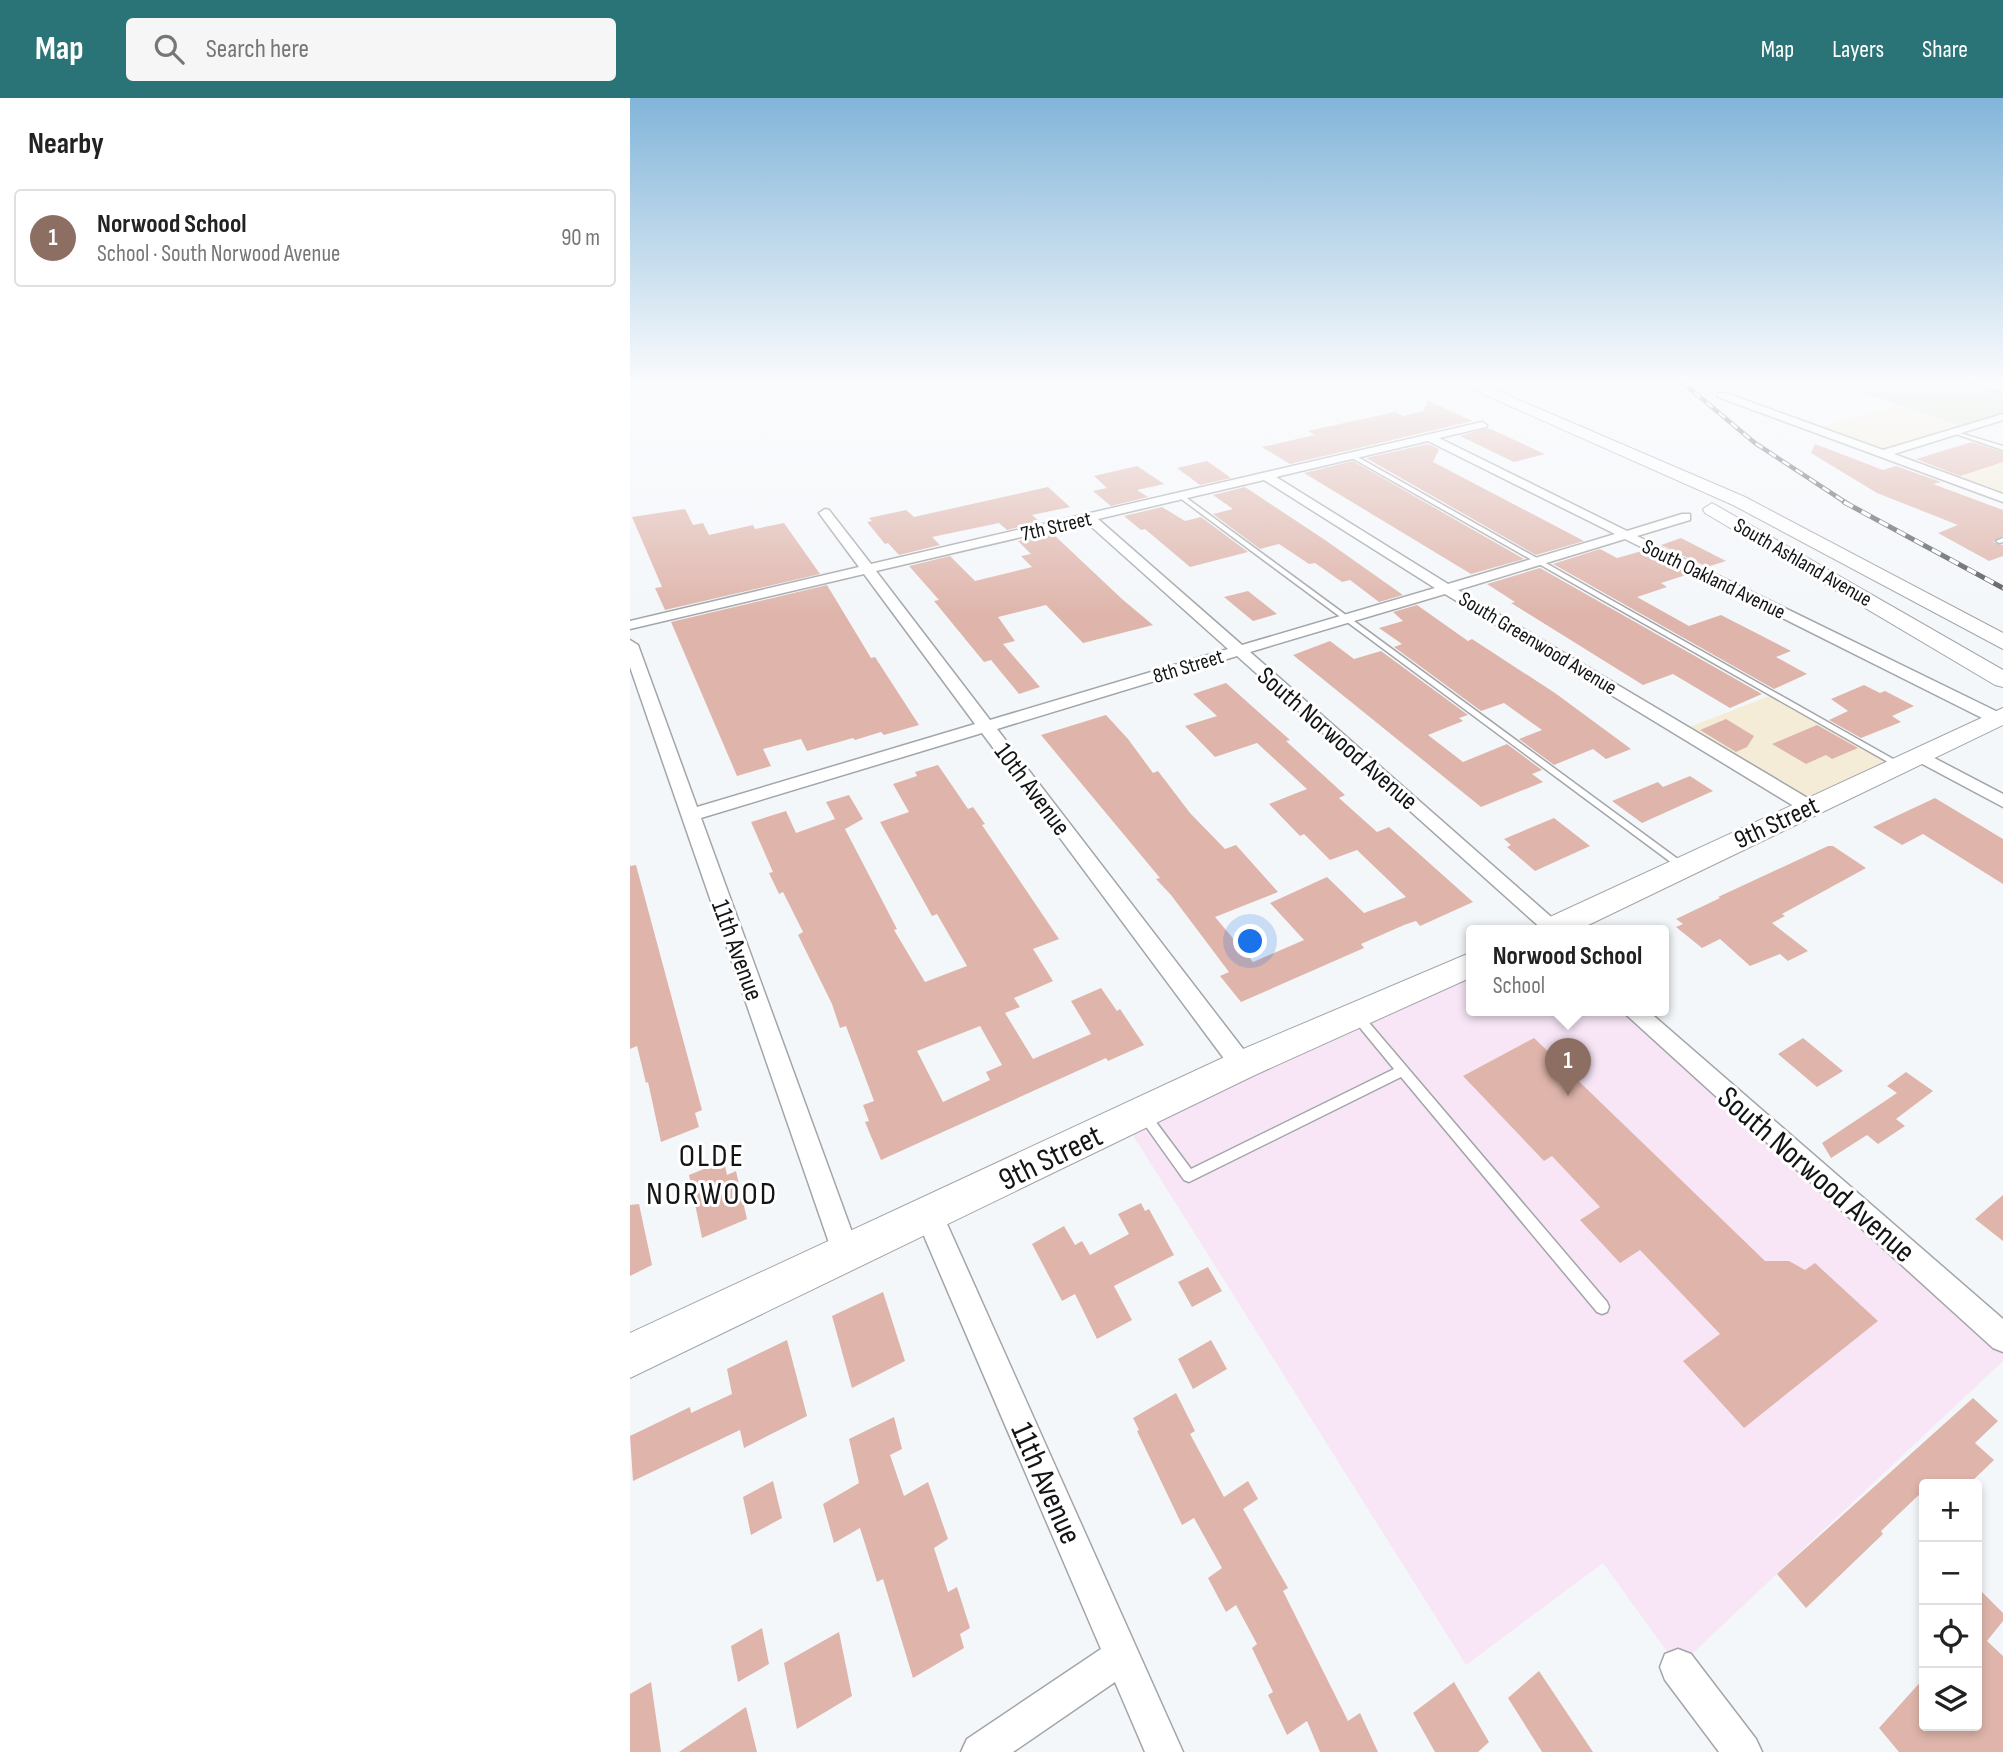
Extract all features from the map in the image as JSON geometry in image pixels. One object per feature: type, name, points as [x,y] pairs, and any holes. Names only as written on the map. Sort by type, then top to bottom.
[{"type":"main road","name":"South Ashland Avenue","points":[[1615,459],[1712,509],[2003,680]]},
{"type":"main road","name":"South Ashland Avenue","points":[[1645,459],[1739,501],[2001,641]]},
{"type":"main road","points":[[1712,509],[1739,501]]},
{"type":"main road","name":"9th Street","points":[[1562,925],[2001,717]]},
{"type":"main road","name":"9th Street","points":[[630,1356],[1242,1065],[1466,967]]},
{"type":"street","name":"7th Street","points":[[630,625],[1345,459]]},
{"type":"street","name":"South Oakland Avenue","points":[[1472,459],[1624,536],[2001,717]]},
{"type":"street","points":[[1896,459],[2003,498]]},
{"type":"street","name":"South Greenwood Avenue","points":[[1268,477],[1447,589],[1809,807]]},
{"type":"street","name":"10th Avenue","points":[[825,513],[1242,1065]]},
{"type":"street","name":"8th Street","points":[[690,816],[1686,517]]},
{"type":"street","name":"South Norwood Avenue","points":[[1089,518],[1549,925]]},
{"type":"street","name":"11th Avenue","points":[[630,645],[846,1254]]},
{"type":"street","points":[[1908,760],[2003,801]]},
{"type":"street","name":"South Norwood Avenue","points":[[1639,1016],[2003,1338]]},
{"type":"street","name":"11th Avenue","points":[[929,1214],[1164,1752]]},
{"type":"street","points":[[980,1752],[1123,1655]]},
{"type":"street","points":[[1678,1667],[1743,1752]]},
{"type":"lane","points":[[1358,459],[1539,561],[1908,760]]},
{"type":"lane","points":[[1182,497],[1683,867]]},
{"type":"lane","points":[[1356,1015],[1602,1307]]},
{"type":"lane","points":[[1143,1113],[1189,1176],[1403,1070]]},
{"type":"shaded area","points":[[1985,459],[2003,459],[2003,498],[1936,473]]},
{"type":"shaded area","points":[[1774,694],[1898,764],[1809,807],[1682,730]]},
{"type":"shaded area","points":[[1466,967],[1466,1016],[1639,1016],[2003,1338],[2003,1361],[1678,1667],[1603,1563],[1466,1665],[1124,1121]]},
{"type":"building","points":[[1282,459],[1310,459],[1290,464]]},
{"type":"building","points":[[1368,459],[1434,459],[1433,462],[1584,541],[1536,555]]},
{"type":"building","points":[[1821,459],[1855,459],[1883,470],[1896,466],[1941,482],[1933,484],[2003,510],[2003,536],[1993,542],[2003,545],[2003,556],[1989,561],[1938,533],[1958,525],[1877,493]]},
{"type":"building","points":[[1916,459],[2003,459],[2003,462],[1960,476]]},
{"type":"building","points":[[1207,461],[1231,478],[1200,485],[1177,468]]},
{"type":"building","points":[[1353,461],[1524,559],[1471,574],[1304,473]]},
{"type":"building","points":[[1137,466],[1164,484],[1137,490],[1148,497],[1111,506],[1093,491],[1107,488],[1094,476]]},
{"type":"building","points":[[1048,487],[1070,507],[1032,515],[1040,522],[1007,530],[999,523],[932,537],[940,545],[899,555],[888,543],[885,544],[867,522],[872,521],[869,518],[906,510],[914,517]]},
{"type":"building","points":[[1245,487],[1403,595],[1379,602],[1350,580],[1342,582],[1315,563],[1309,564],[1279,544],[1260,549],[1213,514],[1233,509],[1213,495]]},
{"type":"building","points":[[1162,507],[1185,521],[1201,517],[1248,552],[1190,567],[1145,529],[1141,530],[1124,516]]},
{"type":"building","points":[[685,509],[693,525],[703,523],[709,535],[753,525],[755,529],[784,523],[820,574],[665,610],[655,588],[662,587],[632,517]]},
{"type":"building","points":[[1052,533],[1153,625],[1083,643],[1046,605],[998,617],[1015,641],[1003,644],[1040,687],[1019,694],[991,660],[984,662],[934,601],[939,600],[909,566],[950,556],[975,581],[1032,567],[1021,556],[1031,554],[1018,541]]},
{"type":"building","points":[[1681,538],[1726,561],[1707,567],[1661,545]]},
{"type":"building","points":[[1600,549],[1617,558],[1642,551],[1689,574],[1661,583],[1667,587],[1637,597],[1689,626],[1721,615],[1791,651],[1776,657],[1807,674],[1774,689],[1553,564]]},
{"type":"building","points":[[1540,568],[1762,694],[1730,708],[1673,674],[1643,685],[1511,603],[1515,602],[1487,584]]},
{"type":"building","points":[[827,585],[871,658],[875,657],[919,725],[884,735],[881,732],[855,740],[853,738],[807,751],[801,739],[763,749],[771,766],[737,776],[671,622]]},
{"type":"building","points":[[1248,591],[1277,614],[1253,621],[1224,597]]},
{"type":"building","points":[[1417,605],[1468,641],[1472,639],[1555,693],[1631,749],[1606,759],[1593,749],[1554,765],[1519,739],[1542,730],[1504,703],[1481,711],[1394,647],[1402,644],[1379,628],[1403,621],[1393,612]]},
{"type":"building","points":[[1330,641],[1354,659],[1381,651],[1468,715],[1459,718],[1463,721],[1428,735],[1463,762],[1507,744],[1542,770],[1532,774],[1543,782],[1481,807],[1293,655]]},
{"type":"building","points":[[1226,683],[1290,740],[1286,741],[1345,795],[1339,798],[1377,832],[1389,827],[1473,902],[1420,926],[1416,921],[1404,925],[1361,944],[1364,948],[1241,1002],[1220,976],[1229,972],[1156,879],[1160,878],[1041,735],[1106,715],[1153,773],[1158,771],[1190,813],[1225,849],[1236,845],[1278,892],[1215,917],[1253,962],[1304,940],[1270,903],[1327,877],[1364,913],[1406,897],[1357,850],[1330,860],[1304,834],[1300,836],[1269,804],[1307,789],[1257,743],[1215,757],[1185,726],[1217,716],[1193,694]]},
{"type":"building","points":[[1864,685],[1880,693],[1885,691],[1914,706],[1892,716],[1901,722],[1861,738],[1829,720],[1848,711],[1831,699]]},
{"type":"building","points":[[1726,719],[1754,736],[1747,747],[1736,752],[1700,730]]},
{"type":"building","points":[[1817,725],[1858,748],[1832,759],[1826,755],[1806,764],[1772,744]]},
{"type":"building","points":[[938,765],[968,809],[973,807],[985,824],[982,825],[1059,939],[1033,949],[1053,981],[1014,998],[1020,1007],[1005,1013],[1033,1059],[1091,1034],[1071,1001],[1101,988],[1117,1011],[1120,1009],[1144,1045],[1108,1061],[1106,1058],[881,1160],[865,1122],[869,1121],[863,1105],[874,1101],[846,1026],[840,1028],[832,1004],[798,935],[803,932],[783,892],[779,894],[769,873],[773,872],[751,822],[786,811],[796,833],[835,819],[826,802],[849,795],[863,819],[845,829],[897,929],[894,930],[925,982],[967,966],[937,914],[932,916],[880,822],[909,812],[893,784],[917,776],[915,772]],"holes":[[[980,1026],[1002,1065],[986,1072],[990,1080],[943,1102],[917,1051]]]},
{"type":"building","points":[[1690,776],[1713,791],[1642,823],[1612,801],[1658,782],[1663,787]]},
{"type":"building","points":[[1935,798],[2003,839],[2003,884],[1923,834],[1902,845],[1873,827]]},
{"type":"building","points":[[1554,818],[1590,846],[1535,871],[1507,847],[1511,845],[1504,839]]},
{"type":"building","points":[[1828,846],[1833,846],[1866,868],[1782,914],[1785,916],[1772,923],[1808,951],[1788,961],[1780,954],[1750,966],[1720,939],[1702,948],[1676,927],[1683,924],[1676,919]]},
{"type":"building","points":[[636,865],[702,1110],[695,1113],[699,1127],[661,1142],[637,1046],[630,1049],[630,866]]},
{"type":"building","points":[[1534,1038],[1765,1261],[1789,1261],[1805,1270],[1815,1263],[1878,1321],[1744,1428],[1683,1361],[1720,1334],[1640,1250],[1620,1263],[1580,1220],[1600,1207],[1552,1156],[1544,1161],[1463,1076]]},
{"type":"building","points":[[1803,1038],[1843,1071],[1817,1087],[1778,1054]]},
{"type":"building","points":[[1906,1072],[1933,1091],[1896,1119],[1905,1126],[1878,1144],[1867,1135],[1831,1158],[1822,1143],[1897,1093],[1887,1086]]},
{"type":"building","points":[[724,1161],[727,1175],[736,1171],[747,1219],[702,1238],[689,1175]]},
{"type":"building","points":[[2003,1195],[2003,1241],[1975,1219]]},
{"type":"building","points":[[1141,1203],[1145,1211],[1149,1209],[1174,1255],[1114,1286],[1132,1320],[1097,1339],[1075,1294],[1062,1301],[1032,1244],[1064,1226],[1075,1245],[1082,1241],[1090,1255],[1129,1234],[1118,1214]]},
{"type":"building","points":[[639,1204],[652,1265],[630,1276],[630,1205]]},
{"type":"building","points":[[1208,1267],[1222,1291],[1192,1307],[1178,1282]]},
{"type":"building","points":[[883,1292],[905,1361],[852,1388],[832,1316]]},
{"type":"building","points":[[787,1340],[807,1416],[744,1448],[740,1430],[633,1481],[630,1436],[690,1407],[691,1413],[732,1394],[727,1369]]},
{"type":"building","points":[[1211,1340],[1227,1369],[1193,1389],[1178,1359]]},
{"type":"building","points":[[1176,1393],[1195,1431],[1190,1434],[1224,1497],[1248,1481],[1258,1499],[1243,1509],[1288,1588],[1283,1591],[1348,1721],[1360,1713],[1378,1752],[1320,1752],[1307,1721],[1287,1735],[1268,1695],[1273,1692],[1252,1648],[1257,1644],[1236,1605],[1226,1612],[1208,1578],[1222,1568],[1194,1518],[1182,1525],[1137,1431],[1139,1430],[1133,1418]]},
{"type":"building","points":[[1973,1398],[1998,1421],[1975,1443],[1994,1460],[1974,1479],[1919,1479],[1919,1495],[1881,1531],[1883,1534],[1806,1608],[1777,1574]]},
{"type":"building","points":[[894,1417],[902,1449],[890,1455],[904,1496],[928,1482],[948,1539],[934,1548],[948,1592],[957,1587],[970,1628],[960,1634],[964,1648],[913,1678],[883,1579],[877,1582],[860,1528],[834,1543],[823,1504],[859,1483],[849,1439]]},
{"type":"building","points":[[773,1481],[782,1518],[751,1535],[743,1497]]},
{"type":"building","points":[[1982,1592],[2003,1613],[2003,1621],[1987,1641],[2003,1656],[2003,1752],[1899,1752],[1879,1728],[1919,1684],[1919,1731],[1982,1731]]},
{"type":"building","points":[[762,1628],[769,1664],[738,1682],[731,1646]]},
{"type":"building","points":[[839,1632],[852,1696],[797,1729],[784,1663]]},
{"type":"building","points":[[1539,1671],[1593,1752],[1542,1752],[1508,1698]]},
{"type":"building","points":[[651,1682],[661,1752],[630,1752],[630,1694]]},
{"type":"building","points":[[1454,1682],[1489,1742],[1478,1752],[1435,1752],[1413,1713]]},
{"type":"building","points":[[746,1707],[757,1752],[679,1752]]},
{"type":"railway","points":[[1780,459],[1848,504]]},
{"type":"railway","points":[[1844,502],[2003,588]]},
{"type":"place","name":"Norwood School","points":[[1568,1096]]},
{"type":"district","name":"OLDE NORWOOD","points":[[712,1173]]}]
